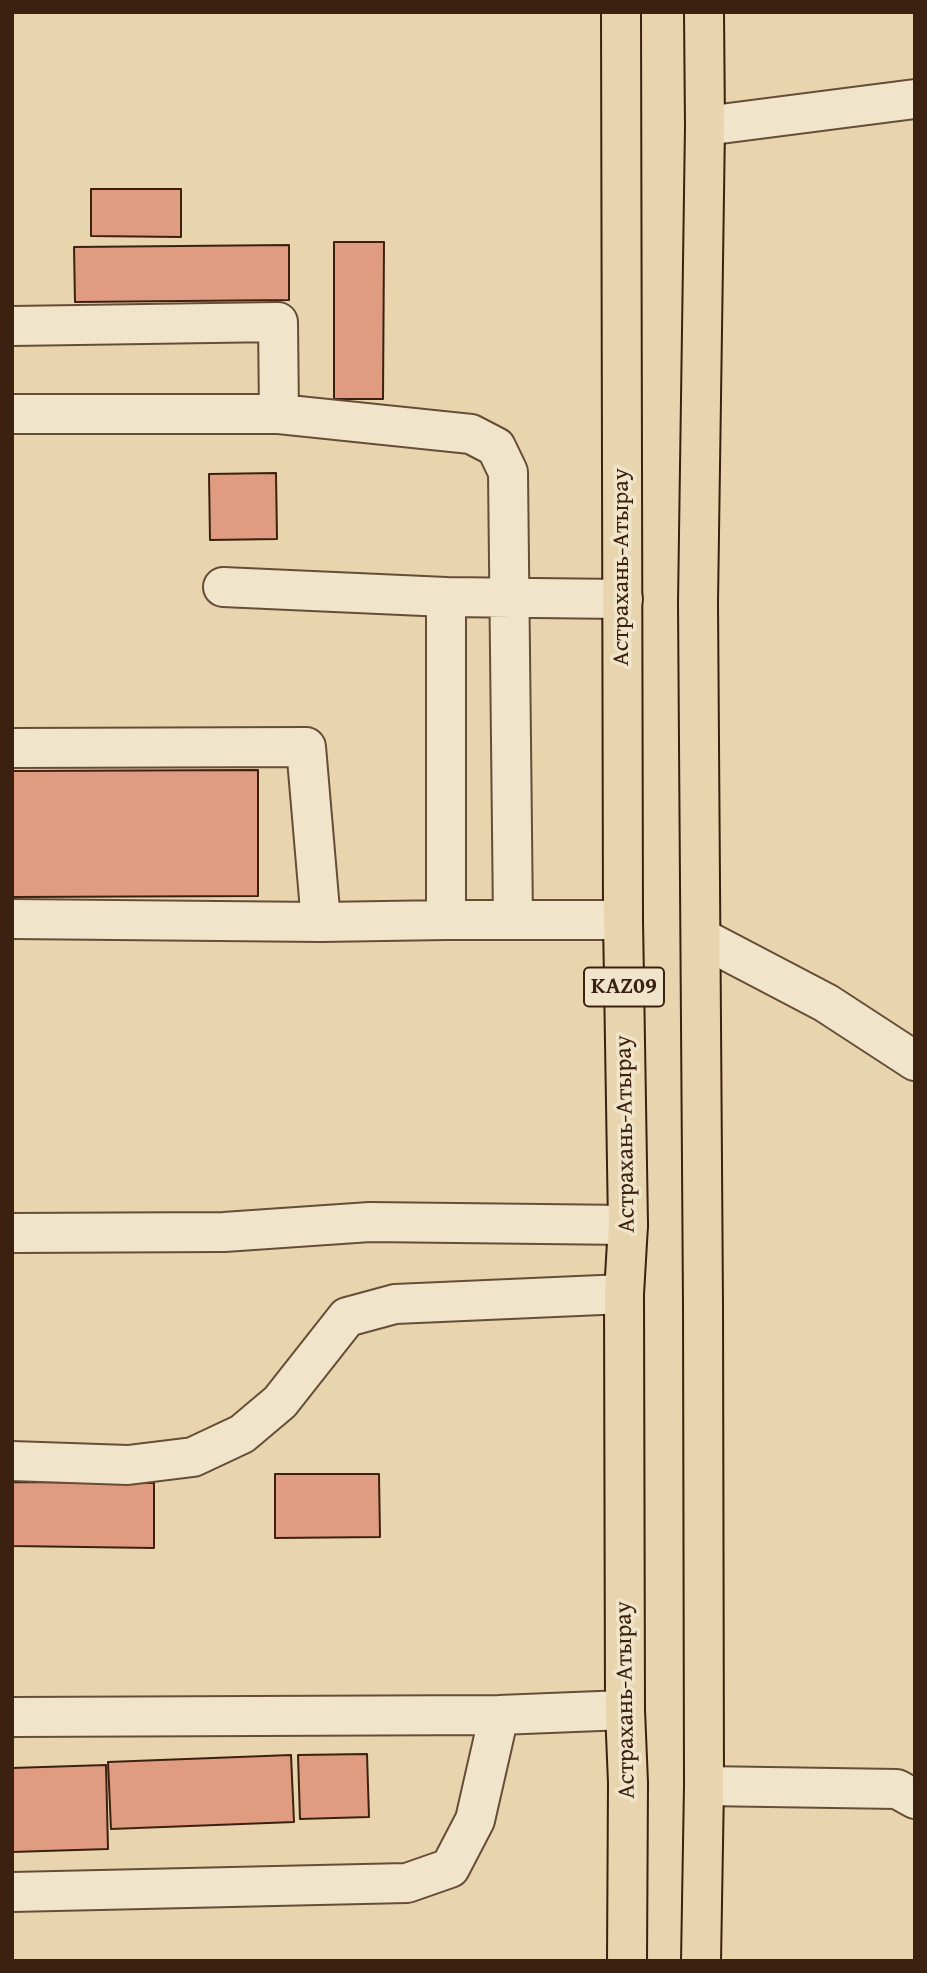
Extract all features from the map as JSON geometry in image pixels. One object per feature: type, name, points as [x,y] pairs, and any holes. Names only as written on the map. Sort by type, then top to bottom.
[{"type":"highway","name":"Астрахань-Атырау","points":[[621,12],[623,920],[628,1225],[624,1294],[627,1961]]},
{"type":"highway","points":[[701,1961],[704,1786],[702,937],[698,602],[705,125],[704,12]]},
{"type":"lane","points":[[705,125],[915,99]]},
{"type":"lane","points":[[12,326],[278,322],[279,414]]},
{"type":"lane","points":[[12,414],[279,414],[471,434],[496,447],[508,472],[513,920]]},
{"type":"lane","points":[[223,587],[446,597],[623,598]]},
{"type":"lane","points":[[446,597],[446,920]]},
{"type":"lane","points":[[12,748],[306,747],[321,922]]},
{"type":"lane","points":[[12,919],[321,922],[623,920]]},
{"type":"lane","points":[[702,937],[825,1003],[915,1061]]},
{"type":"lane","points":[[12,1233],[224,1232],[370,1223],[628,1225]]},
{"type":"lane","points":[[12,1461],[128,1465],[194,1457],[242,1434],[280,1402],[346,1317],[395,1304],[624,1294]]},
{"type":"lane","points":[[12,1717],[499,1715],[625,1710]]},
{"type":"lane","points":[[12,1892],[407,1883],[417,1880],[450,1868],[475,1820],[499,1715]]},
{"type":"lane","points":[[704,1786],[897,1789],[915,1799]]},
{"type":"building","points":[[91,189],[181,189],[181,237],[91,236]]},
{"type":"building","points":[[334,242],[384,242],[383,399],[334,399]]},
{"type":"building","points":[[289,245],[289,300],[75,302],[74,247]]},
{"type":"building","points":[[276,473],[277,539],[210,540],[209,474]]},
{"type":"building","points":[[258,770],[258,896],[12,897],[12,771]]},
{"type":"building","points":[[275,1474],[379,1474],[380,1537],[275,1538]]},
{"type":"building","points":[[12,1482],[154,1483],[154,1548],[12,1546]]},
{"type":"building","points":[[367,1754],[369,1817],[300,1819],[298,1755]]},
{"type":"building","points":[[291,1755],[294,1822],[111,1829],[108,1762]]},
{"type":"building","points":[[106,1765],[108,1849],[12,1852],[12,1768]]}]
